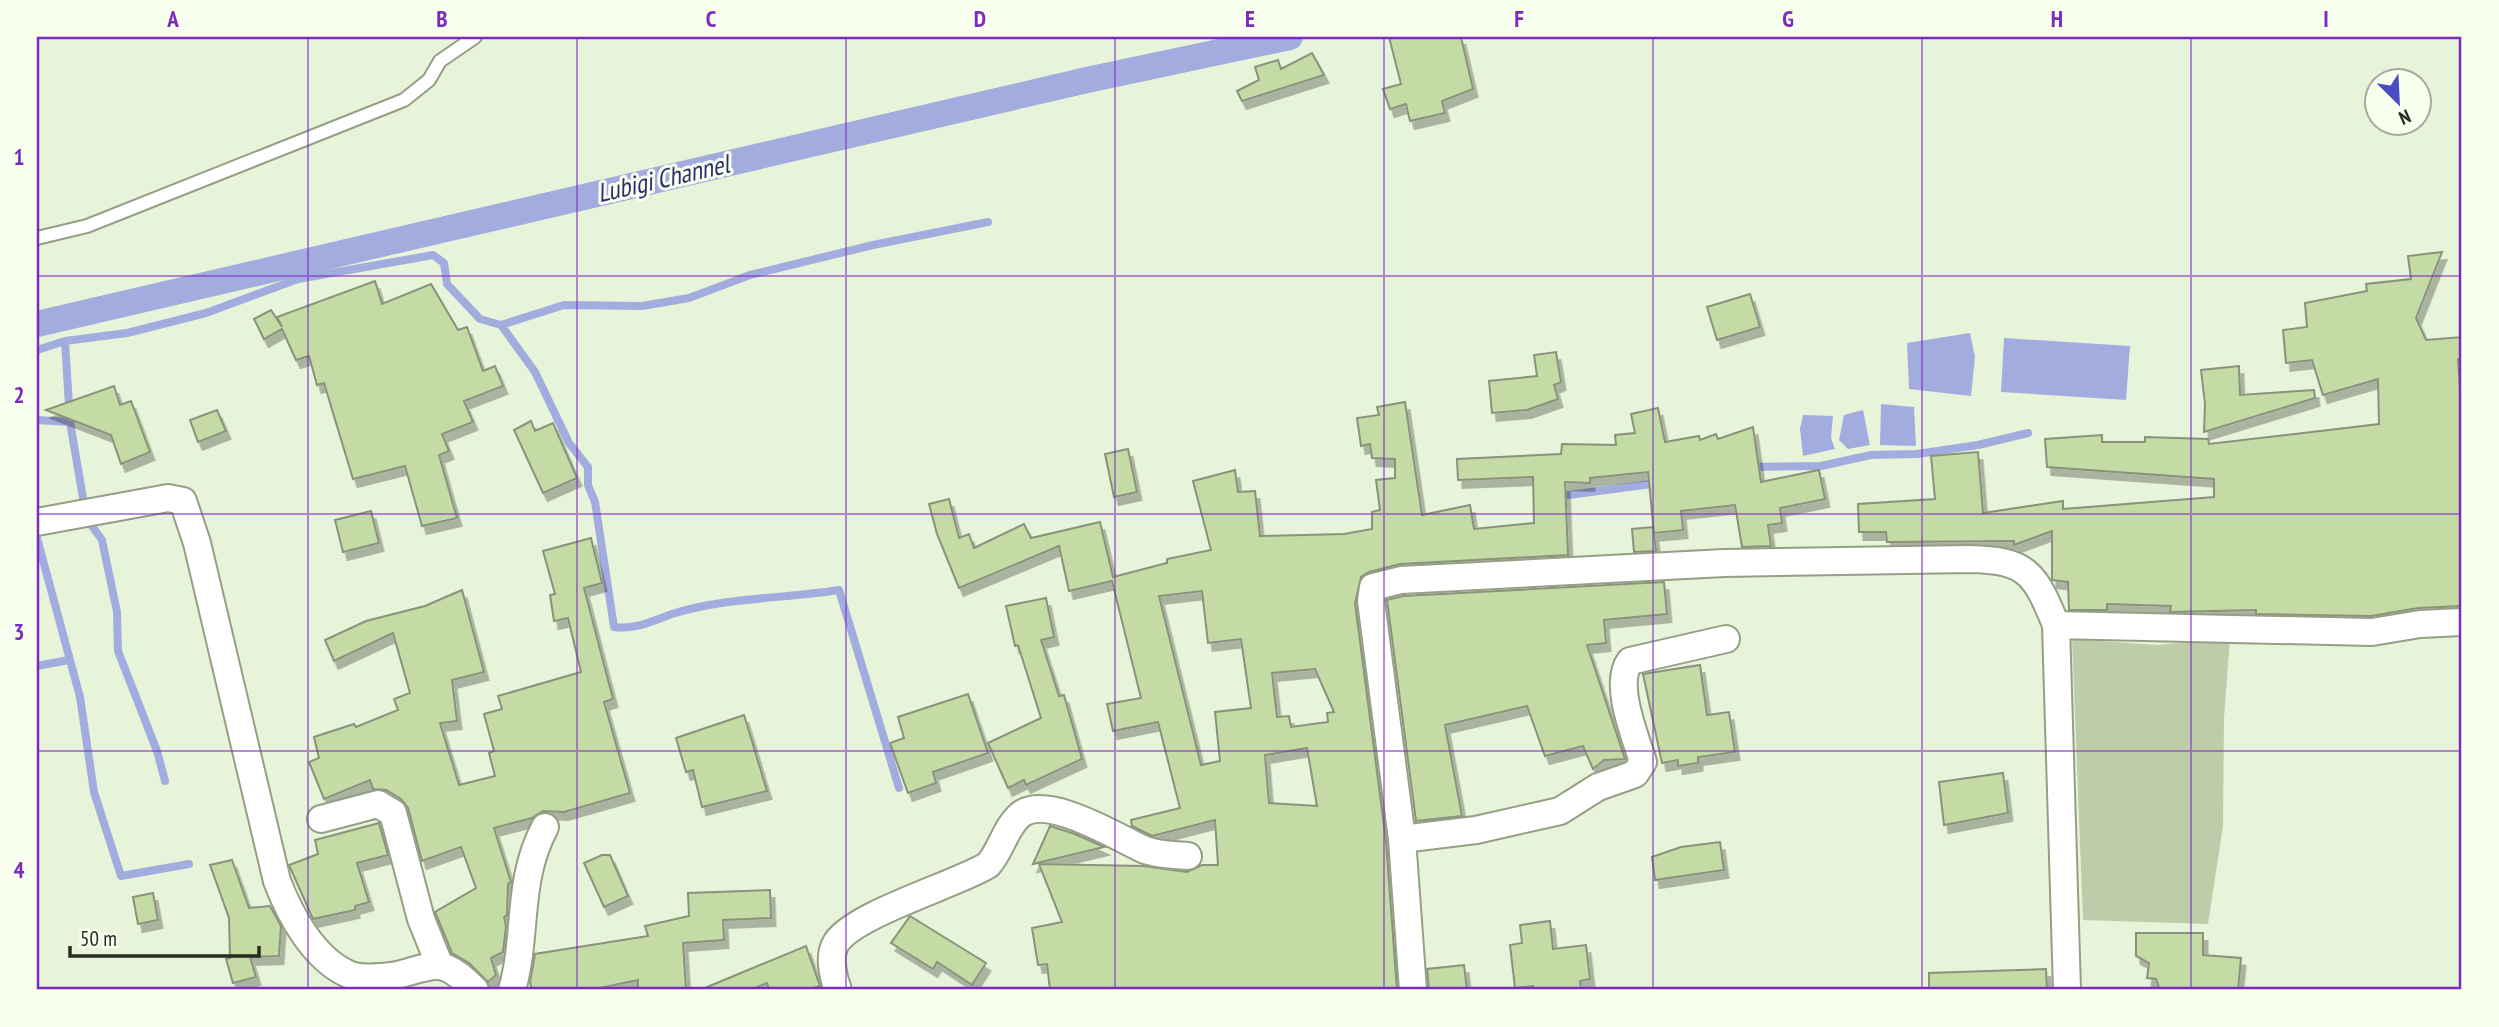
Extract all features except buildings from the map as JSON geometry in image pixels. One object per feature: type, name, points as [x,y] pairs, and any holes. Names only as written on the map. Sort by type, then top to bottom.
[{"type":"street","points":[[37,522],[168,498],[183,501],[197,543],[277,881],[286,905],[309,940],[349,974],[366,978],[395,976],[440,966],[452,971],[475,990]]},
{"type":"street","points":[[1413,990],[1402,839],[1371,601],[1373,587],[1379,583],[1724,563],[1998,560],[2017,564],[2034,578],[2056,625],[2067,990]]},
{"type":"street","points":[[2056,625],[2372,632],[2420,624],[2462,622]]},
{"type":"street","points":[[1402,839],[1476,830],[1560,811],[1598,787],[1635,774],[1643,762],[1622,684],[1623,670],[1630,661],[1726,639]]},
{"type":"street","points":[[321,819],[378,804],[393,813],[421,919],[440,966]]},
{"type":"street","points":[[838,990],[832,951],[841,937],[862,923],[988,864],[996,856],[1011,826],[1026,812],[1035,808],[1058,812],[1101,828],[1146,850],[1188,856]]},
{"type":"street","points":[[512,990],[518,970],[523,894],[531,854],[545,827]]},
{"type":"lane","points":[[37,239],[87,226],[404,100],[429,80],[440,61],[475,37]]},
{"type":"green space","points":[[2230,638],[2224,718],[2223,826],[2208,924],[2083,920],[2072,639],[2158,645]]},
{"type":"water","points":[[1970,333],[1975,357],[1971,396],[1909,389],[1907,343]]},
{"type":"water","points":[[2004,338],[2130,346],[2126,400],[2001,392]]},
{"type":"water","points":[[1881,404],[1914,407],[1916,446],[1880,445]]},
{"type":"water","points":[[1863,410],[1870,445],[1848,449],[1839,440],[1844,415]]},
{"type":"water","points":[[1803,415],[1833,416],[1831,438],[1835,449],[1803,456],[1800,429]]},
{"type":"waterway","name":"Lubigi Channel","points":[[37,324],[1087,80],[1290,37]]},
{"type":"waterway","points":[[37,350],[65,341],[127,333],[206,313],[298,279],[433,255],[444,263],[447,284],[480,319],[501,325],[564,305],[642,306],[689,298],[750,275],[873,245],[988,222]]},
{"type":"waterway","points":[[501,325],[535,372],[569,443],[588,467],[588,485],[595,502],[614,627],[636,626],[713,604],[839,590],[899,788]]},
{"type":"waterway","points":[[65,341],[70,422],[85,510]]},
{"type":"waterway","points":[[37,420],[70,422]]},
{"type":"waterway","points":[[1751,467],[1821,466],[1871,455],[1917,454],[1978,445],[2028,433]]},
{"type":"waterway","points":[[1561,496],[1659,483]]},
{"type":"waterway","points":[[87,519],[102,540],[117,612],[118,651],[157,751],[165,781]]},
{"type":"waterway","points":[[37,538],[80,697],[94,792],[121,876],[189,864]]},
{"type":"waterway","points":[[37,666],[69,660]]}]
